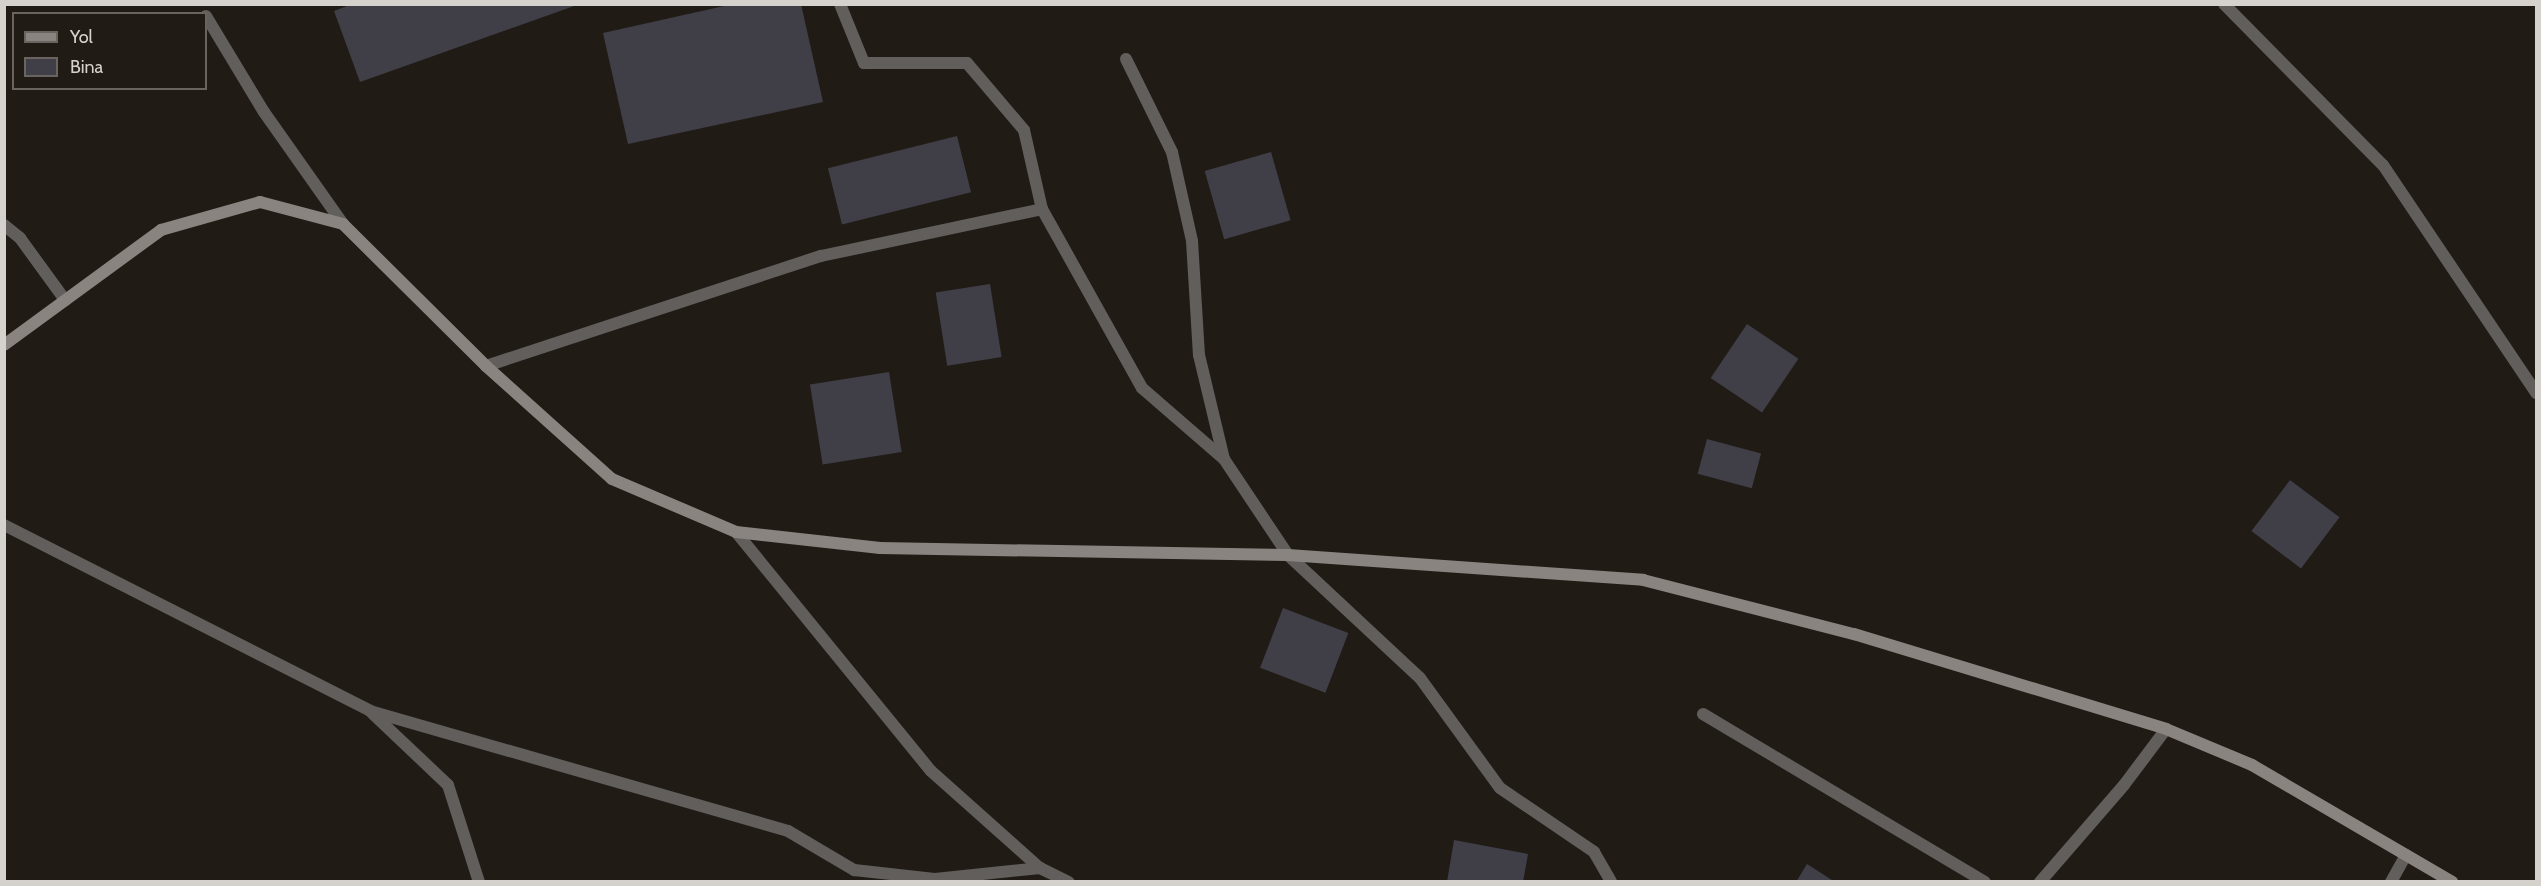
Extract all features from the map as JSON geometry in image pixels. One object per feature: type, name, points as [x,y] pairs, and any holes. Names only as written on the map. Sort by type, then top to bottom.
[{"type":"main road","points":[[4,345],[161,231],[260,202],[343,224],[486,366],[612,479],[736,532],[880,548],[1288,555],[1643,580],[1854,634],[2166,729],[2252,765],[2452,882]]},
{"type":"street","points":[[840,4],[864,63],[967,63],[1024,130],[1042,209],[1142,388],[1224,459],[1288,555],[1420,678],[1500,788],[1594,852],[1611,882]]},
{"type":"street","points":[[2224,4],[2383,165],[2536,393]]},
{"type":"street","points":[[207,18],[264,112],[343,224]]},
{"type":"street","points":[[1126,59],[1172,152],[1192,241],[1198,355],[1224,459]]},
{"type":"street","points":[[486,366],[821,256],[1042,209]]},
{"type":"street","points":[[4,225],[20,238],[66,300]]},
{"type":"street","points":[[4,525],[370,711],[788,831],[854,870],[935,879],[1040,868]]},
{"type":"street","points":[[736,532],[931,771],[1040,868],[1069,882]]},
{"type":"street","points":[[370,711],[448,784],[479,882]]},
{"type":"street","points":[[1703,714],[1985,882]]},
{"type":"street","points":[[2040,882],[2124,785],[2166,729]]},
{"type":"street","points":[[2391,882],[2406,855]]},
{"type":"building","points":[[352,4],[577,5],[360,82],[334,11]]},
{"type":"building","points":[[733,4],[801,4],[823,102],[628,144],[603,33]]},
{"type":"building","points":[[957,136],[971,192],[842,224],[828,168]]},
{"type":"building","points":[[1271,152],[1291,220],[1224,239],[1205,171]]},
{"type":"building","points":[[990,284],[1002,357],[947,366],[936,293]]},
{"type":"building","points":[[1747,324],[1798,359],[1762,413],[1711,378]]},
{"type":"building","points":[[889,372],[902,452],[823,465],[810,385]]},
{"type":"building","points":[[1707,439],[1761,453],[1752,488],[1698,474]]},
{"type":"building","points":[[2290,480],[2340,517],[2301,568],[2251,531]]},
{"type":"building","points":[[1283,608],[1348,633],[1325,693],[1260,668]]},
{"type":"building","points":[[1454,840],[1528,854],[1523,882],[1447,882]]},
{"type":"building","points":[[1807,864],[1835,882],[1796,882]]}]
